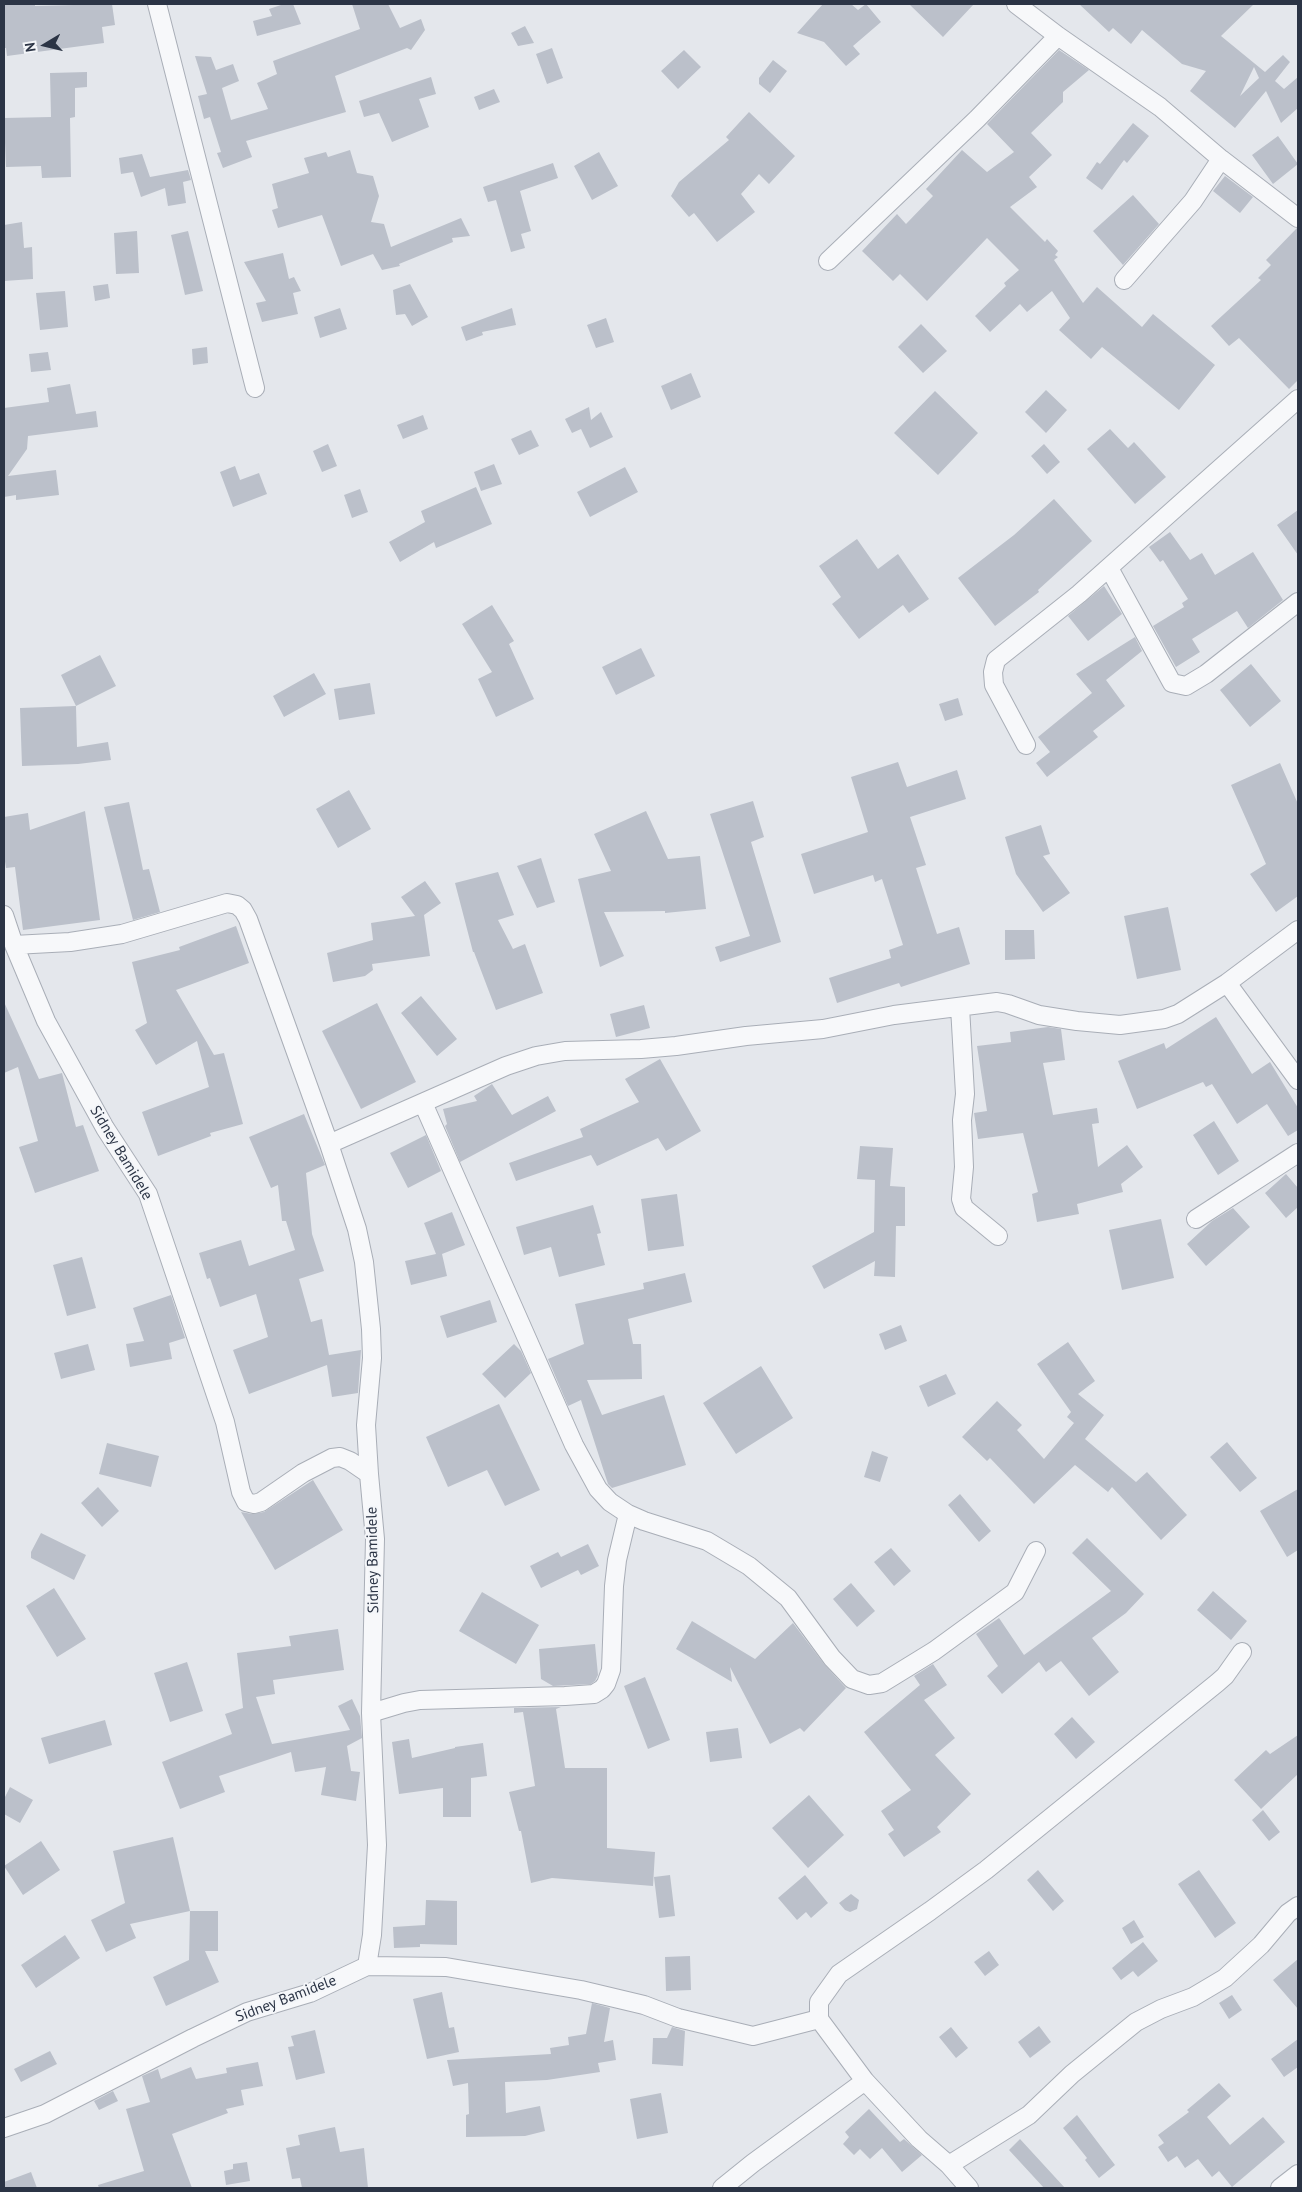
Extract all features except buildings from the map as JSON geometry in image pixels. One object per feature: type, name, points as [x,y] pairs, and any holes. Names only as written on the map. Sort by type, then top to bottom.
[{"type":"street","points":[[157,4],[255,388]]},
{"type":"street","points":[[1016,4],[1058,36],[1160,107],[1221,159],[1298,218]]},
{"type":"street","points":[[828,261],[978,119],[1058,36]]},
{"type":"street","points":[[1124,280],[1193,201],[1221,159]]},
{"type":"street","points":[[1026,744],[994,685],[993,672],[996,660],[1109,568],[1298,398]]},
{"type":"street","points":[[1109,568],[1172,683],[1186,686],[1206,674],[1298,602]]},
{"type":"street","points":[[14,945],[70,942],[122,934],[227,903],[236,905],[243,910],[248,919],[358,1229],[364,1262],[371,1329],[372,1358],[366,1425],[369,1474]]},
{"type":"street","name":"Sidney Bamidele","points":[[4,915],[14,945],[46,1021],[105,1128],[148,1194],[225,1422],[241,1492],[246,1502],[254,1504],[261,1502],[303,1473],[332,1458],[340,1457],[350,1461],[369,1474],[376,1539],[371,1714],[377,1845],[372,1935],[367,1966],[310,1993],[247,2012],[45,2114],[4,2128]]},
{"type":"street","points":[[329,1144],[506,1066],[536,1056],[564,1051],[676,1046],[746,1036],[823,1029],[894,1015],[997,1002],[1038,1015],[1077,1021],[1128,1024],[1164,1019],[1178,1014],[1226,983],[1298,930]]},
{"type":"street","points":[[1226,983],[1298,1080]]},
{"type":"street","points":[[960,1007],[966,1094],[962,1120],[964,1167],[961,1199],[964,1208],[998,1236]]},
{"type":"street","points":[[423,1103],[574,1445],[598,1489],[610,1502],[628,1514],[707,1541],[749,1566],[788,1598],[832,1658],[852,1679],[869,1686],[882,1683],[934,1650],[1015,1592],[1036,1551]]},
{"type":"street","points":[[1196,1219],[1298,1153]]},
{"type":"street","points":[[371,1714],[404,1702],[420,1700],[565,1696],[594,1694],[602,1689],[611,1670],[614,1586],[617,1560],[628,1514]]},
{"type":"street","points":[[969,2188],[950,2165],[919,2139],[865,2080],[819,2019],[819,2002],[839,1974],[986,1870],[1218,1683],[1242,1652]]},
{"type":"street","points":[[950,2165],[1029,2115],[1072,2074],[1136,2022],[1161,2009],[1193,1997],[1225,1978],[1261,1946],[1288,1913],[1298,1906]]},
{"type":"street","points":[[367,1966],[446,1967],[581,1990],[644,2005],[678,2018],[753,2036],[819,2019]]},
{"type":"street","points":[[722,2188],[753,2162],[865,2080]]},
{"type":"street","points":[[1280,2188],[1298,2174]]}]
